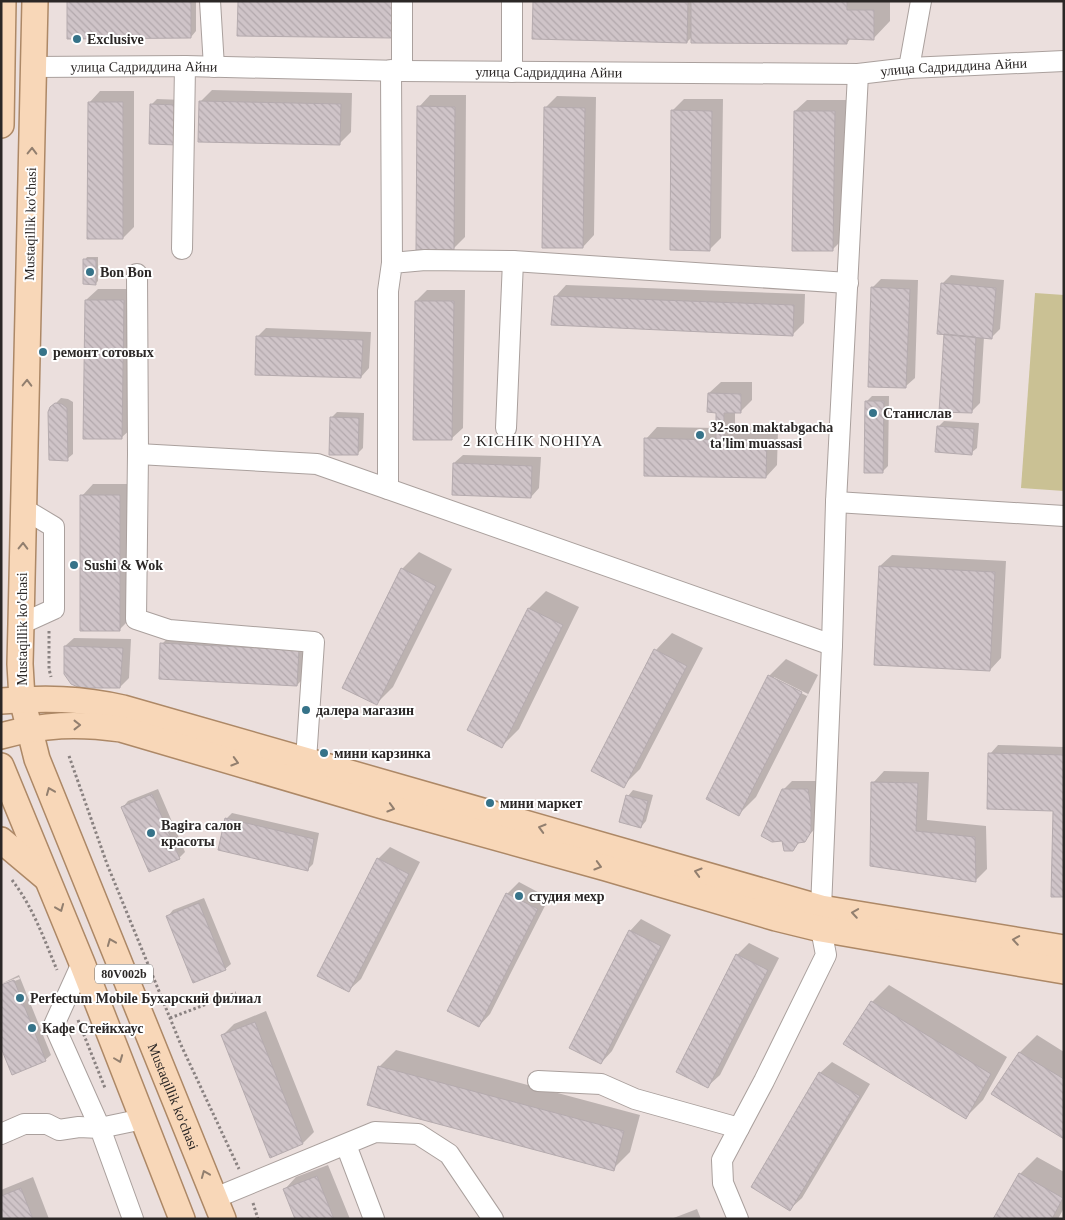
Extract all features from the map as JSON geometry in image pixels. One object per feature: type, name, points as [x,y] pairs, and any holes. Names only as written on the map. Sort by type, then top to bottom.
[{"type":"main road","points":[[1,126],[4,1]]},
{"type":"main road","name":"Mustaqillik ko'chasi","points":[[35,1],[20,664],[12,700],[29,728],[37,759],[219,1208]]},
{"type":"main road","points":[[12,700],[54,698],[106,704],[306,760],[821,918],[1064,971]]},
{"type":"main road","points":[[1,736],[29,728],[61,725],[91,725],[121,729],[776,918],[821,918],[1064,948]]},
{"type":"main road","name":"80V002b","points":[[1,766],[82,963],[182,1219]]},
{"type":"main road","points":[[1,840],[48,879]]},
{"type":"street","points":[[210,1],[214,67]]},
{"type":"street","points":[[388,489],[388,291],[392,263],[396,70],[402,1]]},
{"type":"street","points":[[512,1],[512,72]]},
{"type":"street","points":[[909,68],[921,1]]},
{"type":"street","name":"улица Садриддина Айни","points":[[34,67],[185,66],[512,72],[858,74],[909,68],[1064,61]]},
{"type":"street","points":[[182,249],[185,66]]},
{"type":"street","points":[[738,1219],[723,1183],[722,1160],[826,955],[821,918],[836,502],[858,74]]},
{"type":"street","points":[[392,263],[425,260],[513,261],[848,283]]},
{"type":"street","points":[[506,428],[513,261]]},
{"type":"street","points":[[137,274],[138,454],[136,619],[169,630],[314,642],[306,760]]},
{"type":"street","points":[[138,454],[317,464],[832,645]]},
{"type":"street","points":[[836,502],[1064,516]]},
{"type":"street","points":[[21,624],[54,609],[54,527],[24,509]]},
{"type":"street","points":[[82,963],[54,1025],[100,1128],[133,1219]]},
{"type":"street","points":[[538,1080],[601,1084],[635,1100],[739,1128]]},
{"type":"street","points":[[1,1134],[24,1124],[47,1124],[59,1130],[79,1127],[100,1128],[143,1119]]},
{"type":"street","points":[[219,1208],[246,1186],[375,1132],[418,1134],[449,1154],[493,1219]]},
{"type":"street","points":[[346,1145],[374,1219]]},
{"type":"path","points":[[69,756],[107,864],[185,1054],[246,1186],[258,1219]]},
{"type":"path","points":[[8,875],[22,893],[36,918],[106,1091]]},
{"type":"path","points":[[170,1018],[236,993]]},
{"type":"shaded area","points":[[1035,293],[1064,295],[1064,491],[1021,488]]},
{"type":"building","points":[[67,1],[191,1],[191,38],[67,39]]},
{"type":"building","points":[[238,1],[394,1],[393,38],[237,36]]},
{"type":"building","points":[[533,1],[688,2],[687,43],[532,39]]},
{"type":"building","points":[[691,1],[847,1],[847,10],[874,10],[874,40],[847,39],[847,44],[691,43]]},
{"type":"building","points":[[199,101],[341,104],[340,145],[198,142]]},
{"type":"building","points":[[88,102],[123,102],[123,239],[87,239]]},
{"type":"building","points":[[150,104],[179,105],[178,145],[149,144]]},
{"type":"building","points":[[417,106],[455,107],[454,250],[416,250]]},
{"type":"building","points":[[544,107],[585,108],[583,248],[542,248]]},
{"type":"building","points":[[671,110],[712,111],[710,251],[670,250]]},
{"type":"building","points":[[794,111],[835,111],[833,251],[792,251]]},
{"type":"building","name":"Bon Bon","points":[[83,259],[96,259],[96,285],[83,284]]},
{"type":"building","points":[[941,283],[996,288],[992,339],[937,334]]},
{"type":"building","points":[[871,287],[910,289],[906,388],[868,387]]},
{"type":"building","points":[[554,296],[794,305],[793,336],[551,325]]},
{"type":"building","points":[[85,300],[124,300],[122,439],[83,439]]},
{"type":"building","points":[[415,301],[454,301],[452,440],[413,440]]},
{"type":"building","points":[[944,334],[976,337],[972,413],[939,412]]},
{"type":"building","points":[[256,336],[363,340],[361,378],[255,375]]},
{"type":"building","points":[[708,393],[741,394],[741,413],[724,413],[724,440],[767,441],[766,478],[644,476],[644,438],[716,440],[716,413],[707,412]]},
{"type":"building","points":[[865,401],[884,401],[883,473],[864,473]]},
{"type":"building","points":[[55,403],[62,404],[67,408],[68,461],[49,460],[48,412]]},
{"type":"building","points":[[330,417],[359,418],[358,455],[329,455]]},
{"type":"building","points":[[937,426],[974,429],[972,455],[935,452]]},
{"type":"building","points":[[453,463],[532,466],[531,498],[452,495]]},
{"type":"building","points":[[80,495],[120,495],[120,631],[80,631]]},
{"type":"building","points":[[879,566],[995,572],[990,671],[874,665]]},
{"type":"building","points":[[401,568],[436,586],[377,705],[342,688]]},
{"type":"building","points":[[528,608],[563,625],[502,748],[467,730]]},
{"type":"building","points":[[160,643],[299,650],[297,686],[159,679]]},
{"type":"building","points":[[64,646],[123,648],[120,688],[88,688],[71,684],[64,674]]},
{"type":"building","points":[[654,649],[687,666],[624,788],[591,771]]},
{"type":"building","points":[[768,675],[802,692],[739,816],[706,799]]},
{"type":"building","points":[[988,753],[1064,755],[1064,897],[1051,897],[1053,811],[987,809]]},
{"type":"building","points":[[871,782],[918,783],[916,831],[975,837],[976,882],[870,866]]},
{"type":"building","points":[[782,789],[808,789],[811,807],[811,832],[805,842],[798,843],[793,851],[784,851],[782,841],[772,842],[761,836]]},
{"type":"building","name":"Bagira салон красоты","points":[[152,794],[180,859],[149,872],[121,807]]},
{"type":"building","points":[[626,795],[648,801],[641,828],[619,822]]},
{"type":"building","points":[[225,818],[314,839],[308,871],[218,850]]},
{"type":"building","points":[[377,858],[409,874],[349,992],[317,976]]},
{"type":"building","points":[[506,893],[538,909],[479,1027],[447,1011]]},
{"type":"building","points":[[199,903],[226,970],[193,983],[166,916]]},
{"type":"building","points":[[629,930],[661,946],[601,1064],[569,1048]]},
{"type":"building","points":[[736,954],[768,970],[708,1088],[676,1072]]},
{"type":"building","points":[[14,980],[46,1061],[12,1075],[1,1048],[1,985]]},
{"type":"building","points":[[871,1001],[991,1074],[966,1119],[843,1044]]},
{"type":"building","points":[[255,1022],[303,1144],[270,1158],[221,1035]]},
{"type":"building","points":[[1019,1052],[1064,1079],[1064,1139],[991,1094]]},
{"type":"building","points":[[378,1066],[624,1131],[614,1171],[367,1105]]},
{"type":"building","points":[[819,1072],[860,1096],[790,1211],[751,1187]]},
{"type":"building","points":[[1019,1173],[1063,1198],[1052,1219],[993,1219]]},
{"type":"building","points":[[317,1176],[334,1219],[295,1219],[283,1189]]},
{"type":"building","points":[[21,1188],[33,1219],[1,1219],[1,1196]]},
{"type":"place","name":"Exclusive","points":[[77,39]]},
{"type":"place","name":"Bon Bon","points":[[90,272]]},
{"type":"place","name":"ремонт сотовых","points":[[43,352]]},
{"type":"place","name":"Станислав","points":[[873,413]]},
{"type":"place","name":"32-son maktabgacha ta'lim muassasi","points":[[700,435]]},
{"type":"place","name":"Sushi & Wok","points":[[74,565]]},
{"type":"place","name":"далера магазин","points":[[306,710]]},
{"type":"place","name":"мини карзинка","points":[[324,753]]},
{"type":"place","name":"мини маркет","points":[[490,803]]},
{"type":"place","name":"Bagira салон красоты","points":[[151,833]]},
{"type":"place","name":"студия мехр","points":[[519,896]]},
{"type":"place","name":"Perfectum Mobile Бухарский филиал","points":[[20,998]]},
{"type":"place","name":"Кафе Стейкхаус","points":[[32,1028]]},
{"type":"district","name":"2 KICHIK NOHIYA","points":[[533,441]]}]
